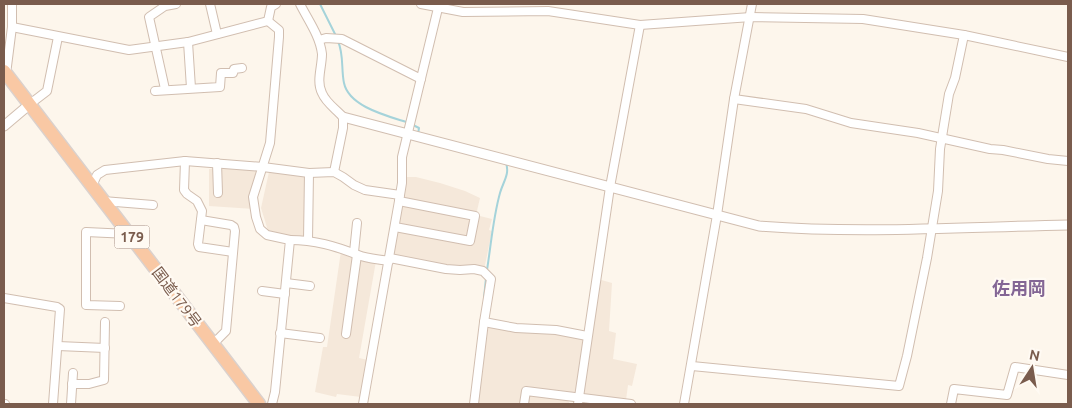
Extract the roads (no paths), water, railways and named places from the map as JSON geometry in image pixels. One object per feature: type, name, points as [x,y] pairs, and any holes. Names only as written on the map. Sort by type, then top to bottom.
[{"type":"highway","name":"国道179号","points":[[5,72],[259,404]]},
{"type":"street","points":[[5,72],[12,27],[12,4]]},
{"type":"street","points":[[165,90],[149,17],[165,6],[176,4]]},
{"type":"street","points":[[210,4],[217,34]]},
{"type":"street","points":[[300,4],[319,40],[322,53],[319,82],[321,91],[325,99],[343,117],[759,226],[855,231],[1068,225]]},
{"type":"street","points":[[421,4],[438,5],[463,12],[548,11],[640,26],[751,17],[863,20],[964,35],[1068,57]]},
{"type":"street","points":[[684,404],[717,215],[734,98],[752,4]]},
{"type":"street","points":[[268,21],[272,5]]},
{"type":"street","points":[[364,404],[400,198],[402,157],[438,5]]},
{"type":"street","points":[[12,27],[129,50],[188,42],[268,21]]},
{"type":"street","points":[[268,21],[279,30],[270,143],[254,197],[256,217],[260,229],[267,235],[290,240],[308,240],[356,254],[446,269],[474,269],[483,271],[491,279],[474,404]]},
{"type":"street","points":[[578,401],[610,188],[640,26]]},
{"type":"street","points":[[692,366],[899,386],[907,356],[932,228],[949,94],[955,78],[964,35]]},
{"type":"street","points":[[4,126],[47,92],[58,37]]},
{"type":"street","points":[[319,40],[326,38],[342,39],[420,80]]},
{"type":"street","points":[[188,42],[191,88]]},
{"type":"street","points":[[155,91],[220,87],[220,73],[233,73],[234,69],[242,68]]},
{"type":"street","points":[[734,98],[806,109],[851,123],[943,138],[990,149],[1068,161]]},
{"type":"street","points":[[334,172],[343,128],[343,117]]},
{"type":"street","points":[[92,186],[97,175],[105,170],[185,161],[262,166],[308,173],[334,172],[365,190],[475,216],[470,241],[395,227]]},
{"type":"street","points":[[185,161],[184,190],[199,204],[202,211],[199,247],[233,252]]},
{"type":"street","points":[[217,163],[218,193]]},
{"type":"street","points":[[308,173],[308,240]]},
{"type":"street","points":[[103,201],[153,205]]},
{"type":"street","points":[[201,220],[231,225],[236,231],[226,331],[213,344]]},
{"type":"street","points":[[346,334],[356,254],[357,223]]},
{"type":"street","points":[[120,306],[86,305],[86,232],[130,234]]},
{"type":"street","points":[[272,404],[275,392],[290,240]]},
{"type":"street","points":[[286,283],[310,286]]},
{"type":"street","points":[[262,291],[285,294]]},
{"type":"street","points":[[4,298],[60,309],[53,404]]},
{"type":"street","points":[[72,384],[89,384],[104,380],[105,322]]},
{"type":"street","points":[[484,322],[516,328],[556,330],[587,336]]},
{"type":"street","points":[[280,333],[320,338]]},
{"type":"street","points":[[58,346],[105,348]]},
{"type":"street","points":[[952,404],[954,389],[1007,395],[1015,367],[1068,375]]},
{"type":"street","points":[[71,404],[73,373]]},
{"type":"street","points":[[524,404],[526,390],[578,401],[631,404]]},
{"type":"waterway","points":[[320,4],[336,36]]},
{"type":"waterway","points":[[338,41],[344,83],[347,91],[353,98],[381,114],[409,123]]},
{"type":"waterway","points":[[413,125],[419,128],[418,134]]},
{"type":"waterway","points":[[487,270],[496,212],[507,174],[506,163]]},
{"type":"waterway","points":[[484,298],[486,278]]},
{"type":"district","name":"佐用岡","points":[[1019,288]]}]
